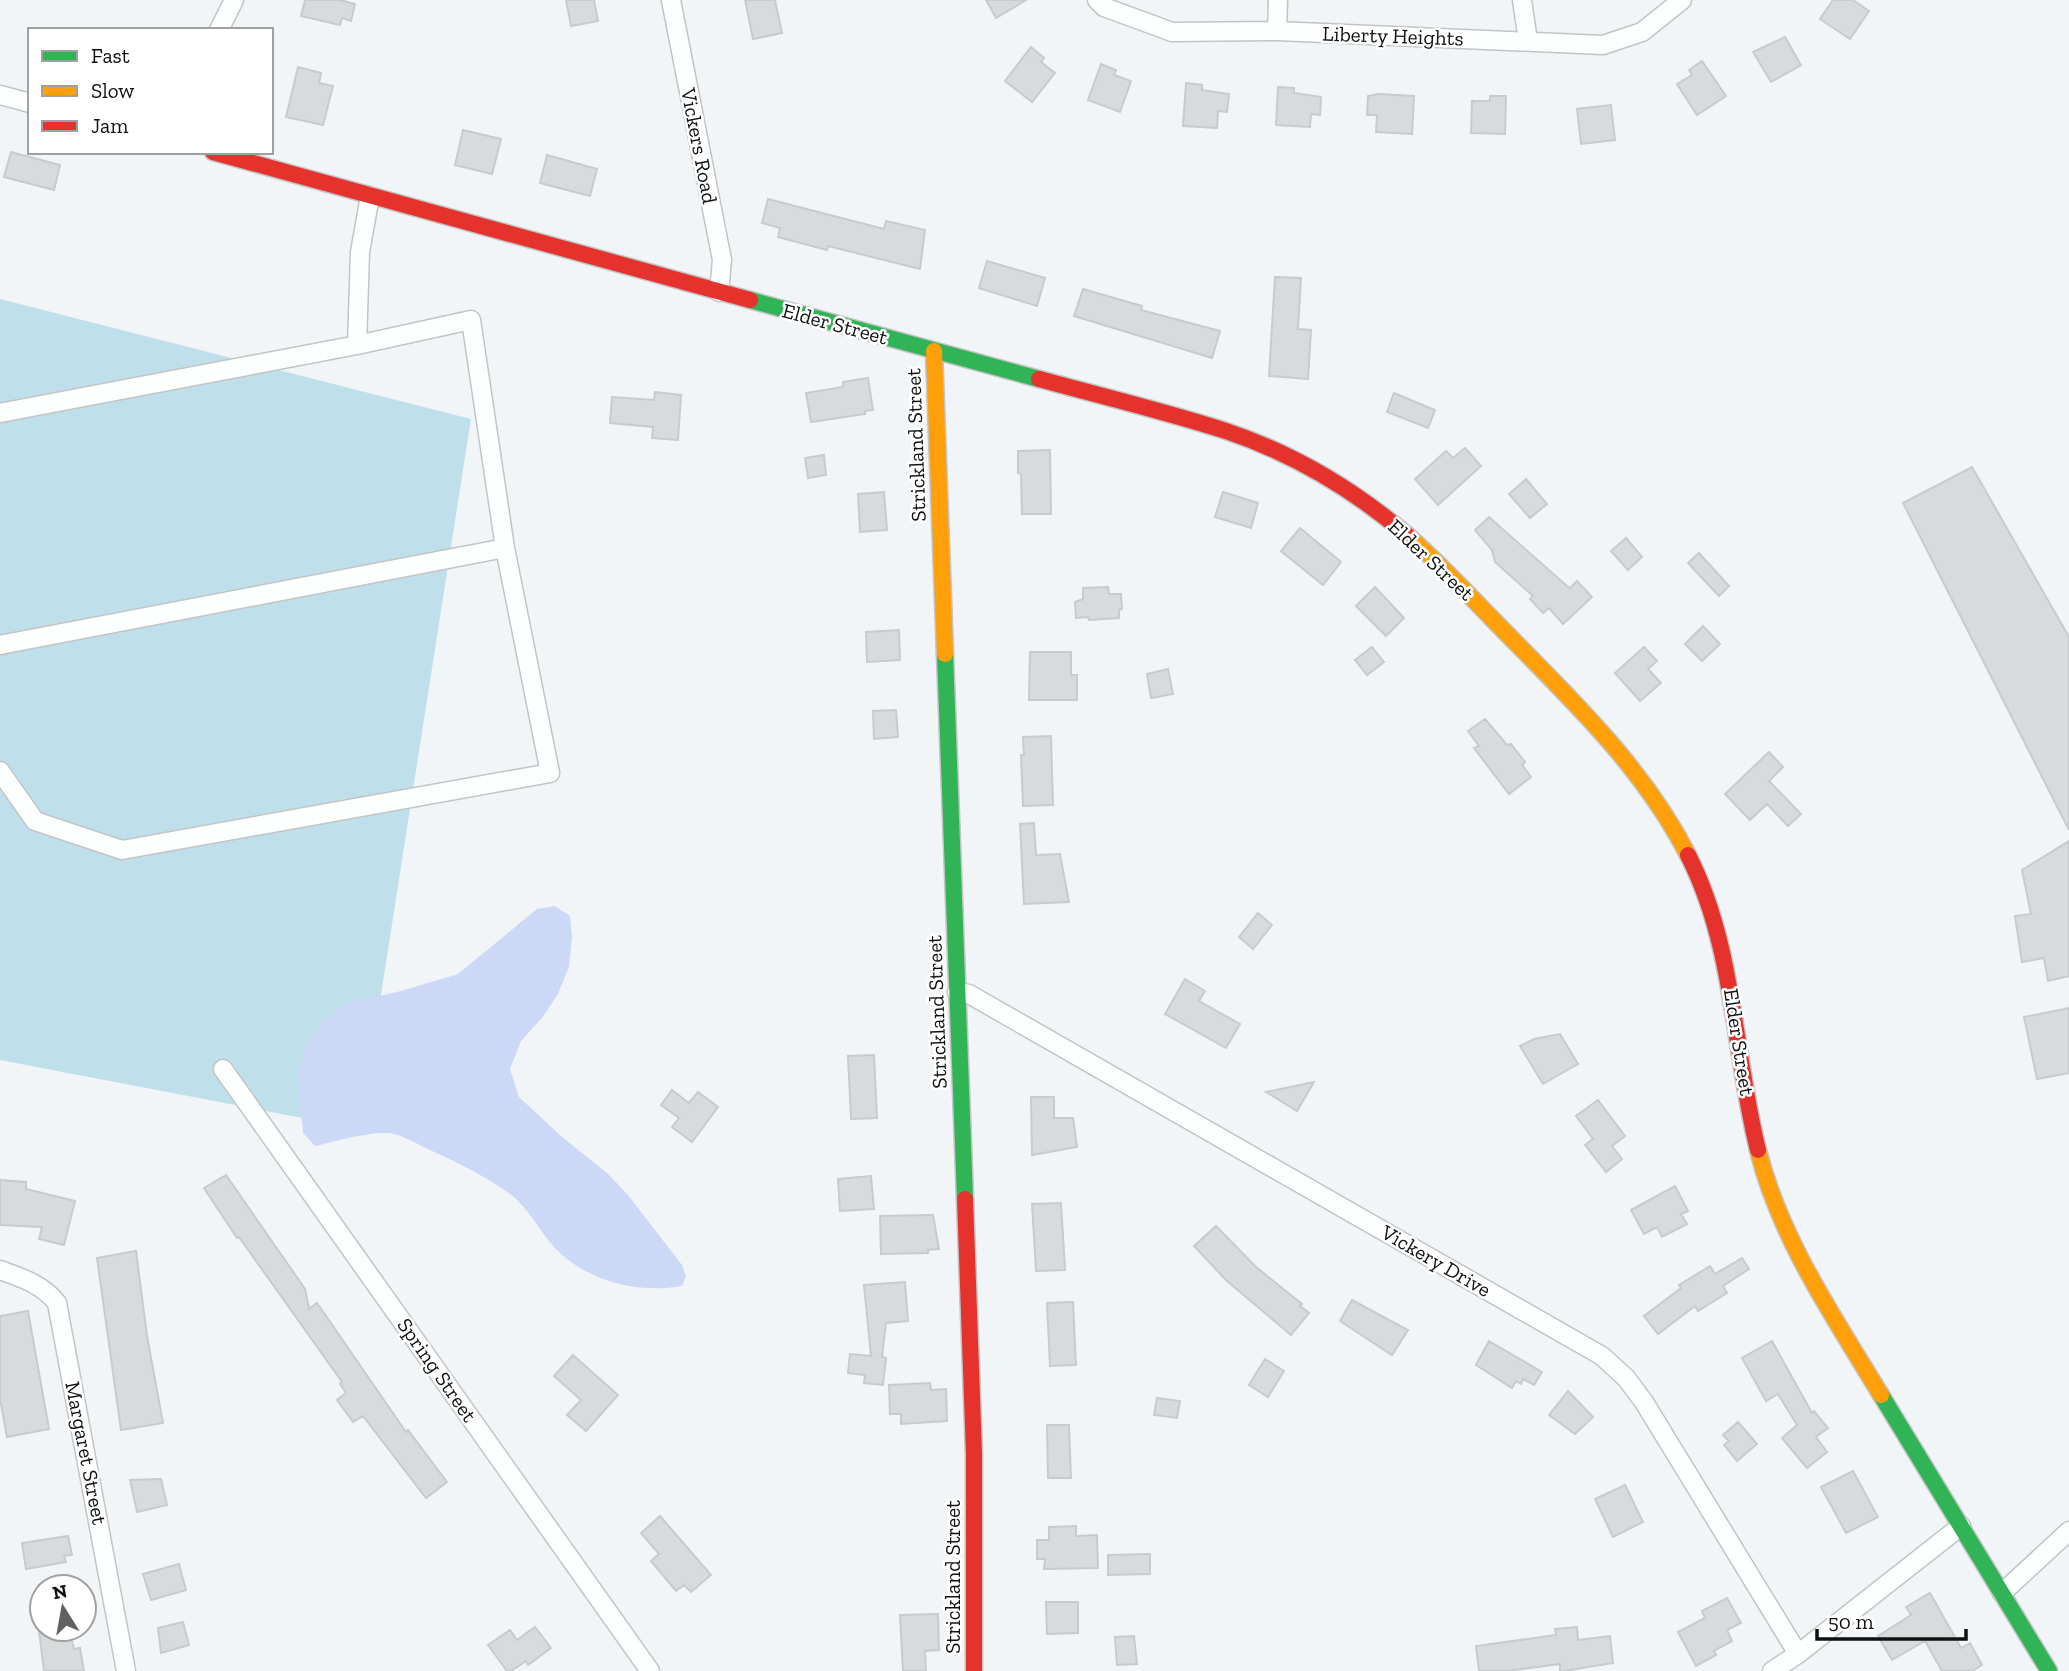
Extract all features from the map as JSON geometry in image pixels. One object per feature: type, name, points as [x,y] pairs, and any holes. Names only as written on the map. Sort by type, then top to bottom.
[{"type":"street","name":"Vickers Road","points":[[671,0],[722,260],[719,292]]},
{"type":"street","name":"Liberty Heights","points":[[1097,0],[1104,8],[1172,32],[1277,31],[1603,44],[1642,32],[1682,0]]},
{"type":"street","points":[[1277,31],[1278,0]]},
{"type":"street","points":[[1522,0],[1528,41]]},
{"type":"street","points":[[220,28],[233,5]]},
{"type":"street","points":[[233,5],[234,28]]},
{"type":"street","points":[[0,94],[28,102]]},
{"type":"street","name":"Elder Street","points":[[220,154],[1226,431],[1305,465],[1373,507],[1420,545],[1612,741],[1668,818],[1693,865],[1709,906],[1730,982],[1755,1138],[1769,1187],[1786,1231],[1811,1279],[2049,1671]]},
{"type":"street","points":[[357,345],[360,252],[370,196]]},
{"type":"street","points":[[0,413],[357,345],[471,320],[505,548],[550,773],[122,850],[35,821],[0,771]]},
{"type":"street","name":"Strickland Street","points":[[934,351],[974,1454],[974,1671]]},
{"type":"street","points":[[0,645],[505,548]]},
{"type":"street","name":"Vickery Drive","points":[[957,992],[969,994],[1602,1356],[1626,1378],[1644,1402],[1798,1654]]},
{"type":"street","name":"Spring Street","points":[[223,1069],[650,1671]]},
{"type":"street","name":"Margaret Street","points":[[0,1270],[37,1284],[47,1290],[57,1303],[126,1671]]},
{"type":"street","points":[[1772,1671],[1798,1654],[1961,1526]]},
{"type":"street","points":[[2002,1593],[2069,1531]]},
{"type":"shaded area","points":[[0,299],[471,419],[360,1129],[0,1060]]},
{"type":"shaded area","points":[[555,906],[570,916],[572,937],[569,967],[558,994],[542,1018],[521,1041],[510,1069],[519,1097],[607,1173],[628,1195],[682,1265],[686,1276],[682,1286],[631,1286],[597,1277],[582,1269],[555,1248],[512,1195],[478,1174],[405,1138],[380,1133],[315,1146],[303,1133],[298,1075],[305,1048],[322,1023],[344,1004],[458,974],[537,909]]},
{"type":"building","points":[[305,0],[340,0],[355,4],[351,21],[342,18],[340,25],[301,16]]},
{"type":"building","points":[[566,0],[594,0],[598,21],[571,26]]},
{"type":"building","points":[[745,0],[775,0],[782,33],[753,39]]},
{"type":"building","points":[[986,0],[1026,0],[996,18]]},
{"type":"building","points":[[1833,0],[1853,0],[1869,11],[1850,39],[1820,19]]},
{"type":"building","points":[[1785,37],[1801,65],[1771,82],[1753,52]]},
{"type":"building","points":[[1031,47],[1044,58],[1041,62],[1055,73],[1032,102],[1005,81]]},
{"type":"building","points":[[1702,61],[1726,96],[1697,115],[1677,84],[1692,75],[1689,70]]},
{"type":"building","points":[[1101,64],[1116,70],[1114,75],[1131,81],[1120,112],[1088,100]]},
{"type":"building","points":[[298,67],[321,73],[319,83],[333,86],[323,125],[286,117]]},
{"type":"building","points":[[1186,83],[1202,85],[1202,90],[1229,94],[1227,112],[1218,111],[1217,128],[1183,126]]},
{"type":"building","points":[[1278,87],[1294,88],[1294,93],[1321,97],[1320,115],[1311,114],[1310,127],[1276,125]]},
{"type":"building","points":[[1368,96],[1414,96],[1412,134],[1376,132],[1377,115],[1367,115]]},
{"type":"building","points":[[1490,96],[1506,96],[1505,134],[1471,133],[1472,101],[1490,101]]},
{"type":"building","points":[[1611,105],[1615,140],[1581,144],[1577,109]]},
{"type":"building","points":[[463,130],[501,139],[492,174],[455,165]]},
{"type":"building","points":[[11,152],[60,165],[54,190],[4,177]]},
{"type":"building","points":[[547,155],[597,169],[590,196],[540,183]]},
{"type":"building","points":[[768,199],[884,229],[886,221],[925,230],[920,269],[828,246],[827,250],[778,237],[780,228],[762,223]]},
{"type":"building","points":[[987,261],[1045,278],[1037,306],[979,288]]},
{"type":"building","points":[[1275,277],[1301,278],[1298,329],[1311,330],[1308,379],[1269,376]]},
{"type":"building","points":[[1083,289],[1142,306],[1141,310],[1220,331],[1212,358],[1074,316]]},
{"type":"building","points":[[868,378],[873,410],[865,411],[865,414],[811,422],[806,393],[843,387],[843,382]]},
{"type":"building","points":[[655,392],[681,395],[678,440],[652,438],[653,427],[610,423],[612,397],[654,400]]},
{"type":"building","points":[[1394,393],[1435,410],[1428,428],[1387,412]]},
{"type":"building","points":[[1465,448],[1481,466],[1438,505],[1415,479],[1446,451],[1453,458]]},
{"type":"building","points":[[1050,450],[1051,514],[1022,514],[1018,451]]},
{"type":"building","points":[[824,455],[826,475],[808,478],[805,458]]},
{"type":"building","points":[[1972,467],[2069,637],[2069,830],[1903,503]]},
{"type":"building","points":[[1526,479],[1547,504],[1530,518],[1509,494]]},
{"type":"building","points":[[884,492],[887,530],[860,532],[858,494]]},
{"type":"building","points":[[1223,492],[1258,503],[1251,528],[1215,517]]},
{"type":"building","points":[[1489,517],[1567,586],[1570,588],[1577,581],[1592,597],[1563,624],[1549,608],[1543,613],[1530,599],[1533,596],[1495,562],[1492,550],[1475,530]]},
{"type":"building","points":[[1300,528],[1341,562],[1323,585],[1281,551]]},
{"type":"building","points":[[1626,538],[1642,557],[1628,570],[1611,551]]},
{"type":"building","points":[[1699,553],[1729,586],[1719,596],[1688,563]]},
{"type":"building","points":[[1108,587],[1109,594],[1121,594],[1122,609],[1119,610],[1119,618],[1076,618],[1075,602],[1083,599],[1083,588]]},
{"type":"building","points":[[1375,587],[1404,618],[1386,636],[1356,606]]},
{"type":"building","points":[[1703,626],[1720,644],[1702,661],[1685,644]]},
{"type":"building","points":[[899,630],[900,660],[867,662],[866,632]]},
{"type":"building","points":[[1372,647],[1384,662],[1367,675],[1355,660]]},
{"type":"building","points":[[1644,647],[1657,661],[1648,669],[1661,683],[1640,701],[1615,673]]},
{"type":"building","points":[[1030,652],[1071,652],[1071,675],[1077,675],[1077,700],[1029,700]]},
{"type":"building","points":[[1168,669],[1173,694],[1151,698],[1147,674]]},
{"type":"building","points":[[896,710],[898,737],[874,739],[873,711]]},
{"type":"building","points":[[1485,719],[1507,745],[1511,744],[1525,762],[1522,765],[1531,777],[1509,794],[1474,748],[1479,746],[1468,731]]},
{"type":"building","points":[[1051,736],[1053,805],[1023,806],[1023,737]]},
{"type":"building","points":[[1769,752],[1783,767],[1769,781],[1801,814],[1788,826],[1767,804],[1750,820],[1725,794]]},
{"type":"building","points":[[1034,823],[1036,855],[1060,854],[1069,902],[1024,904],[1020,824]]},
{"type":"building","points":[[2069,841],[2069,976],[2048,981],[2044,958],[2022,962],[2015,916],[2031,914],[2022,870]]},
{"type":"building","points":[[1258,913],[1272,925],[1253,949],[1239,937]]},
{"type":"building","points":[[1185,979],[1205,991],[1199,1001],[1240,1024],[1226,1048],[1165,1014]]},
{"type":"building","points":[[2069,1008],[2069,1073],[2037,1079],[2024,1017]]},
{"type":"building","points":[[1560,1034],[1578,1064],[1543,1084],[1520,1046],[1534,1039]]},
{"type":"building","points":[[874,1055],[877,1118],[851,1119],[848,1056]]},
{"type":"building","points":[[1314,1082],[1297,1111],[1266,1092]]},
{"type":"building","points":[[672,1090],[689,1103],[698,1092],[718,1107],[692,1142],[672,1127],[679,1118],[661,1105]]},
{"type":"building","points":[[1031,1097],[1054,1097],[1054,1118],[1073,1118],[1077,1147],[1032,1155]]},
{"type":"building","points":[[1598,1100],[1625,1136],[1612,1146],[1622,1159],[1606,1172],[1585,1145],[1593,1139],[1576,1116]]},
{"type":"building","points":[[226,1175],[305,1289],[309,1309],[317,1303],[406,1432],[408,1430],[447,1482],[426,1498],[363,1416],[353,1422],[337,1400],[346,1393],[340,1384],[342,1382],[204,1188]]},
{"type":"building","points":[[871,1176],[874,1209],[840,1211],[838,1179]]},
{"type":"building","points":[[0,1180],[26,1182],[26,1189],[75,1201],[64,1245],[39,1239],[42,1227],[0,1225]]},
{"type":"building","points":[[1675,1186],[1688,1211],[1681,1214],[1687,1224],[1662,1237],[1657,1227],[1644,1234],[1631,1210]]},
{"type":"building","points":[[1061,1203],[1065,1270],[1036,1271],[1032,1204]]},
{"type":"building","points":[[933,1215],[939,1249],[928,1250],[928,1253],[881,1254],[880,1216]]},
{"type":"building","points":[[1216,1226],[1256,1267],[1302,1304],[1300,1306],[1309,1313],[1291,1335],[1227,1281],[1194,1246]]},
{"type":"building","points":[[136,1251],[147,1336],[163,1423],[121,1430],[97,1258]]},
{"type":"building","points":[[1742,1258],[1749,1269],[1723,1286],[1727,1293],[1698,1311],[1695,1306],[1658,1334],[1644,1316],[1681,1288],[1679,1285],[1710,1266],[1715,1274]]},
{"type":"building","points":[[905,1282],[908,1321],[886,1323],[882,1357],[886,1358],[883,1385],[864,1383],[865,1375],[848,1373],[850,1354],[871,1356],[864,1285]]},
{"type":"building","points":[[1352,1300],[1408,1330],[1392,1355],[1340,1321]]},
{"type":"building","points":[[1073,1302],[1076,1365],[1050,1366],[1047,1303]]},
{"type":"building","points":[[28,1311],[49,1429],[7,1437],[0,1399],[0,1316]]},
{"type":"building","points":[[1489,1341],[1542,1372],[1534,1385],[1523,1379],[1521,1384],[1516,1381],[1512,1388],[1476,1365]]},
{"type":"building","points":[[1772,1341],[1812,1413],[1814,1411],[1828,1428],[1816,1437],[1827,1452],[1807,1468],[1782,1438],[1797,1425],[1778,1394],[1766,1401],[1742,1358]]},
{"type":"building","points":[[573,1355],[618,1395],[586,1431],[567,1415],[581,1400],[554,1376]]},
{"type":"building","points":[[1265,1359],[1284,1371],[1268,1397],[1249,1385]]},
{"type":"building","points":[[930,1383],[931,1390],[946,1389],[947,1421],[901,1424],[901,1414],[890,1414],[889,1385]]},
{"type":"building","points":[[1568,1391],[1593,1417],[1575,1434],[1549,1415]]},
{"type":"building","points":[[1157,1398],[1180,1401],[1177,1418],[1154,1415]]},
{"type":"building","points":[[1738,1422],[1757,1444],[1737,1461],[1724,1445],[1729,1441],[1723,1435]]},
{"type":"building","points":[[1047,1425],[1069,1425],[1071,1478],[1048,1478]]},
{"type":"building","points":[[1853,1471],[1878,1517],[1846,1533],[1821,1487]]},
{"type":"building","points":[[161,1479],[167,1505],[137,1512],[130,1480]]},
{"type":"building","points":[[1625,1485],[1643,1522],[1613,1537],[1595,1499]]},
{"type":"building","points":[[660,1516],[711,1575],[691,1592],[684,1585],[676,1591],[651,1561],[659,1554],[641,1533]]},
{"type":"building","points":[[1076,1526],[1076,1536],[1097,1535],[1098,1568],[1044,1569],[1045,1559],[1037,1559],[1037,1540],[1049,1540],[1049,1527]]},
{"type":"building","points":[[68,1536],[72,1555],[64,1556],[66,1562],[26,1569],[22,1543]]},
{"type":"building","points":[[1150,1554],[1150,1574],[1108,1575],[1108,1555]]},
{"type":"building","points":[[179,1564],[186,1590],[151,1600],[143,1574]]},
{"type":"building","points":[[1930,1593],[1961,1648],[1970,1643],[1982,1665],[1972,1671],[1942,1671],[1925,1641],[1892,1660],[1878,1636],[1911,1615],[1906,1607]]},
{"type":"building","points":[[1727,1598],[1741,1623],[1727,1630],[1732,1641],[1714,1651],[1716,1655],[1696,1666],[1678,1632],[1705,1618],[1702,1611]]},
{"type":"building","points":[[1046,1602],[1078,1602],[1078,1633],[1047,1634]]},
{"type":"building","points":[[938,1614],[939,1650],[925,1651],[926,1671],[903,1671],[900,1615]]},
{"type":"building","points":[[183,1622],[189,1645],[161,1653],[158,1628]]},
{"type":"building","points":[[535,1627],[551,1648],[528,1665],[526,1661],[507,1671],[488,1645],[510,1630],[517,1640]]},
{"type":"building","points":[[1577,1627],[1578,1640],[1610,1636],[1613,1663],[1564,1671],[1560,1671],[1560,1664],[1506,1671],[1479,1671],[1476,1646],[1556,1635],[1555,1629]]},
{"type":"building","points":[[1134,1636],[1137,1664],[1117,1665],[1115,1637]]},
{"type":"building","points":[[40,1643],[72,1643],[74,1649],[80,1648],[84,1671],[44,1671]]},
{"type":"traffic: fast","points":[[750,300],[1039,379]]},
{"type":"traffic: fast","points":[[945,654],[965,1199]]},
{"type":"traffic: fast","points":[[1881,1395],[2049,1671]]},
{"type":"traffic: slow","points":[[934,351],[945,654]]},
{"type":"traffic: slow","points":[[1407,535],[1461,586],[1609,741],[1652,795],[1688,855]]},
{"type":"traffic: slow","points":[[1758,1150],[1768,1183],[1794,1246],[1827,1307],[1881,1395]]},
{"type":"traffic: jam","points":[[220,154],[750,300]]},
{"type":"traffic: jam","points":[[1039,379],[1203,424],[1275,450],[1321,474],[1365,502],[1407,535]]},
{"type":"traffic: jam","points":[[1688,855],[1703,890],[1724,963],[1758,1150]]},
{"type":"traffic: jam","points":[[965,1199],[974,1454],[974,1671]]}]
